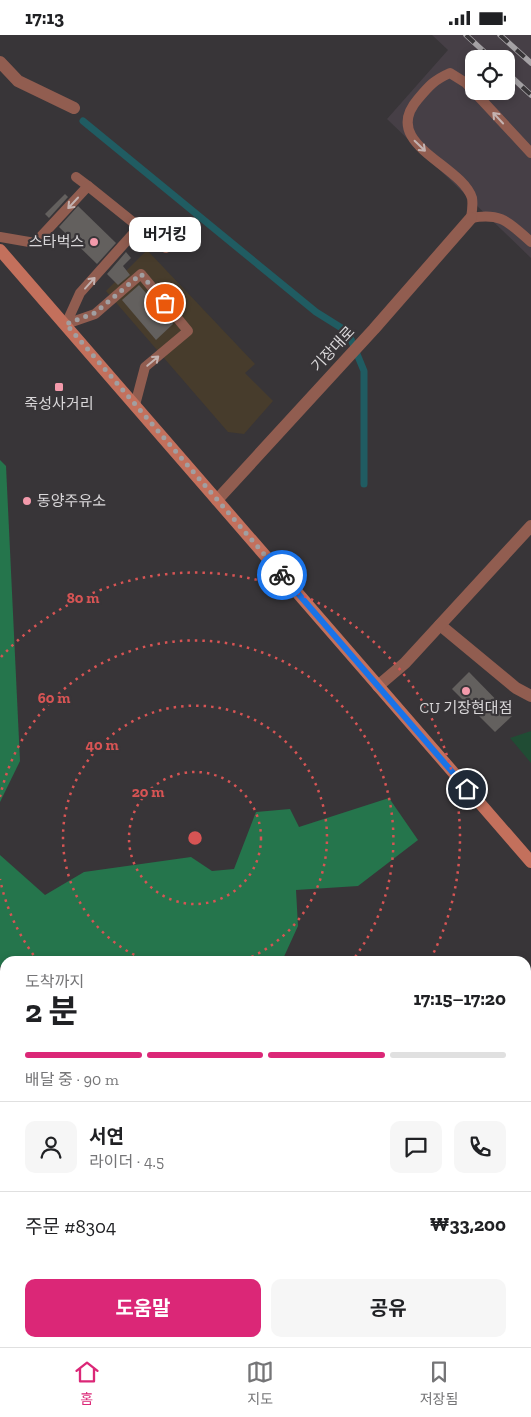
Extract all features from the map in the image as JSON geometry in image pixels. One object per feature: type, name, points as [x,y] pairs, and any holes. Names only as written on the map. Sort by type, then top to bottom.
[{"type":"main road","points":[[0,250],[531,862]]},
{"type":"street","points":[[0,62],[18,81],[74,108]]},
{"type":"street","name":"기장대로","points":[[217,500],[374,329],[471,218]]},
{"type":"street","points":[[378,686],[405,663],[531,526]]},
{"type":"street","points":[[440,625],[516,688],[531,696]]},
{"type":"lane","points":[[531,153],[466,83],[450,73],[436,79],[409,110],[407,126],[414,141],[465,187],[472,199],[471,218],[488,215],[502,217],[531,242]]},
{"type":"lane","points":[[76,177],[166,248]]},
{"type":"lane","points":[[0,237],[35,243],[88,186]]},
{"type":"lane","points":[[66,324],[80,293],[139,227]]},
{"type":"lane","points":[[66,324],[95,313],[141,274],[188,331],[145,367],[135,405]]},
{"type":"shaded area","points":[[432,35],[531,35],[531,258],[387,119],[448,50]]},
{"type":"shaded area","points":[[147,250],[255,364],[245,373],[273,401],[244,434],[228,432],[106,291]]},
{"type":"green space","points":[[0,460],[6,466],[20,761],[0,802]]},
{"type":"green space","points":[[531,731],[531,763],[510,738]]},
{"type":"green space","points":[[389,798],[418,840],[358,886],[296,890],[298,926],[284,956],[0,956],[0,855],[45,895],[84,872],[191,857],[212,871],[234,869],[256,812],[290,809],[299,827]]},
{"type":"building","points":[[65,194],[68,197],[49,218],[45,214]]},
{"type":"building","points":[[78,206],[116,243],[97,264],[59,227]]},
{"type":"building","points":[[126,252],[131,258],[123,266],[130,275],[118,285],[107,274]]},
{"type":"building","points":[[139,285],[173,324],[156,340],[122,300]]},
{"type":"building","points":[[469,672],[512,716],[495,732],[452,689]]},
{"type":"waterway","points":[[83,121],[316,312],[348,332],[364,371],[364,484]]},
{"type":"railway","points":[[466,35],[482,50]]},
{"type":"railway","points":[[500,35],[531,63]]},
{"type":"railway","points":[[515,80],[531,95]]},
{"type":"way so far","points":[[165,303],[141,274],[95,313],[66,324],[282,575]]},
{"type":"place","name":"스타벅스","points":[[94,242]]},
{"type":"place","name":"버거킹","points":[[165,303]]},
{"type":"place","name":"죽성사거리","points":[[59,387]]},
{"type":"place","name":"동양주유소","points":[[27,501]]},
{"type":"place","name":"CU 기장현대점","points":[[466,691]]},
{"type":"route","points":[[282,575],[467,789]]}]
